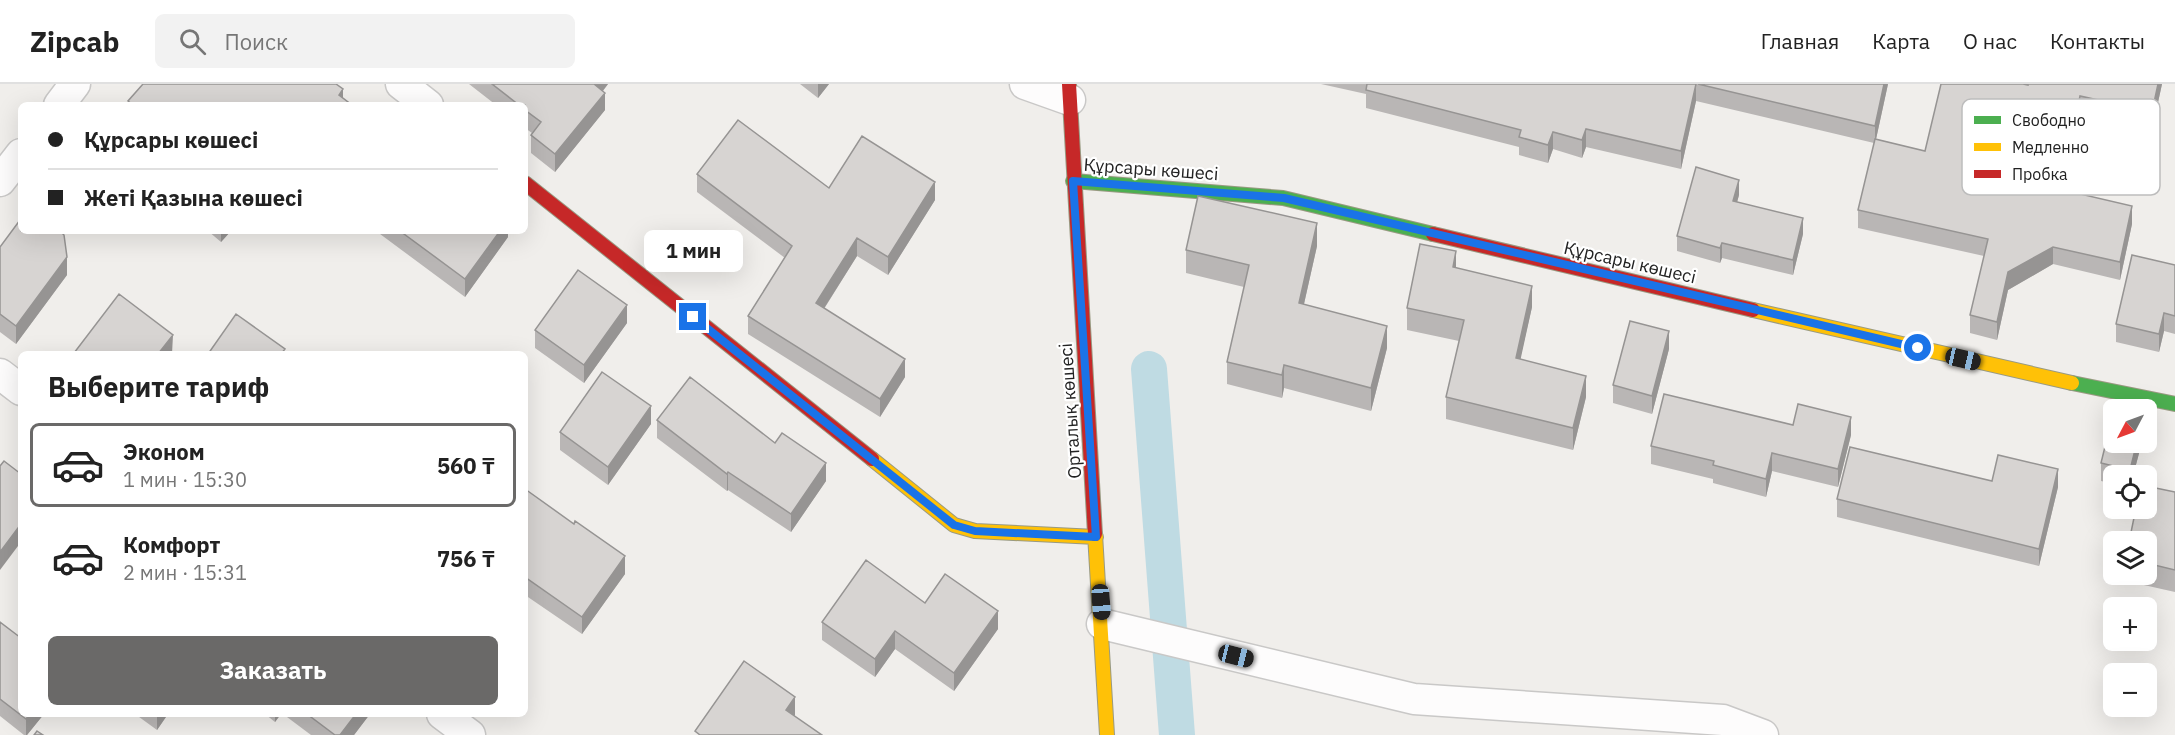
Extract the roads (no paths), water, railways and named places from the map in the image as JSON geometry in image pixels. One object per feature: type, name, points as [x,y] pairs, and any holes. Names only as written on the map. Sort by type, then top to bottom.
[{"type":"street","points":[[60,102],[75,84]]},
{"type":"street","points":[[401,84],[424,102]]},
{"type":"street","points":[[1025,84],[1069,92]]},
{"type":"street","name":"Орталық көшесі","points":[[1069,92],[1107,735]]},
{"type":"street","points":[[0,182],[18,158]]},
{"type":"street","name":"Құрсары көшесі","points":[[1073,181],[1284,198],[2008,370],[2175,404]]},
{"type":"street","points":[[528,185],[954,525],[975,531],[1096,537]]},
{"type":"street","points":[[0,374],[18,388]]},
{"type":"street","points":[[1102,624],[1414,699],[1723,720],[1763,735]]},
{"type":"street","points":[[446,717],[470,735]]},
{"type":"waterway","points":[[1149,369],[1177,735]]}]
